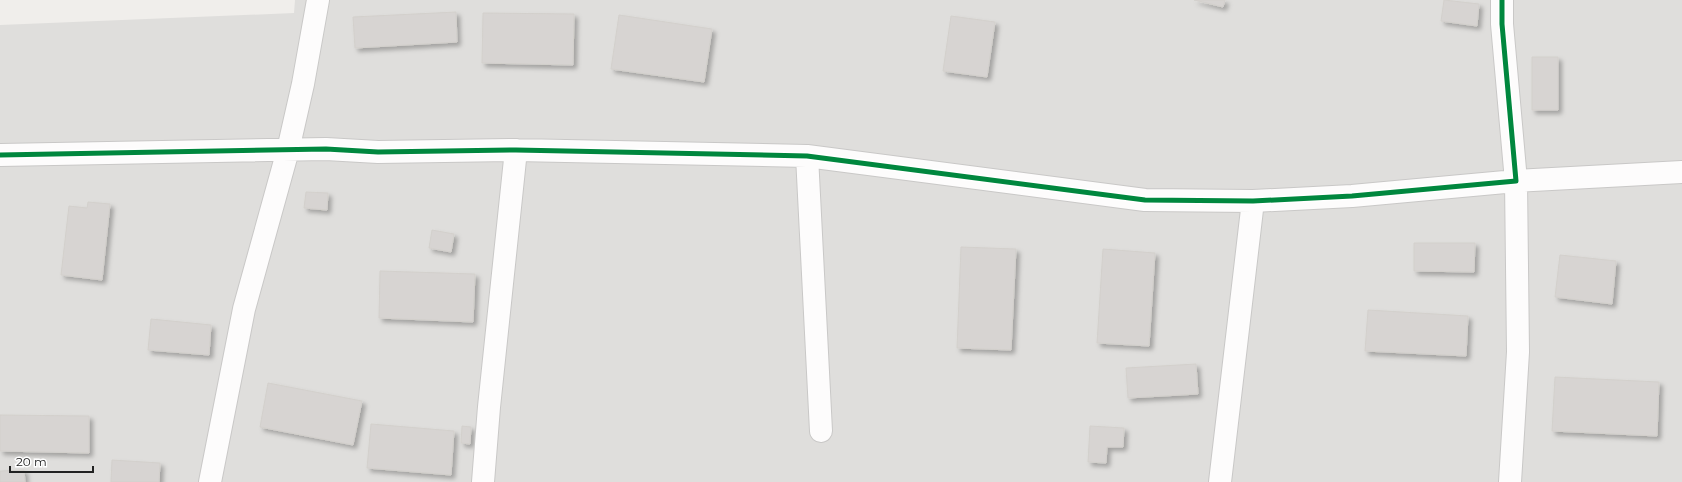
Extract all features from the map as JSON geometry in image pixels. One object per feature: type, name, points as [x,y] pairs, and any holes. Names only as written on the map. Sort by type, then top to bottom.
[{"type":"street","points":[[210,482],[244,309],[288,150],[303,84],[318,0]]},
{"type":"street","points":[[1502,0],[1502,24],[1516,181],[1518,352],[1510,482]]},
{"type":"street","points":[[0,154],[288,150],[378,152],[516,150],[807,156],[1145,200],[1253,201],[1352,196],[1516,181],[1682,172]]},
{"type":"street","points":[[483,482],[497,320],[516,150]]},
{"type":"street","points":[[807,156],[821,431]]},
{"type":"street","points":[[1220,482],[1253,201]]},
{"type":"shaded area","points":[[295,0],[1682,0],[1682,482],[0,482],[0,25],[294,13]]},
{"type":"building","points":[[1194,0],[1225,0],[1223,7]]},
{"type":"building","points":[[1444,0],[1479,4],[1477,26],[1441,21]]},
{"type":"building","points":[[456,12],[457,42],[355,48],[353,17]]},
{"type":"building","points":[[483,13],[574,14],[573,65],[482,63]]},
{"type":"building","points":[[619,15],[712,29],[704,82],[611,69]]},
{"type":"building","points":[[951,16],[995,22],[987,77],[943,71]]},
{"type":"building","points":[[1532,57],[1558,57],[1558,110],[1532,110]]},
{"type":"building","points":[[306,192],[328,193],[327,210],[304,208]]},
{"type":"building","points":[[88,202],[110,204],[102,280],[61,275],[69,206],[87,208]]},
{"type":"building","points":[[432,230],[454,234],[451,252],[429,248]]},
{"type":"building","points":[[1414,243],[1475,243],[1474,272],[1414,271]]},
{"type":"building","points":[[961,247],[1016,249],[1011,350],[957,348]]},
{"type":"building","points":[[1103,249],[1155,253],[1149,346],[1097,343]]},
{"type":"building","points":[[1560,255],[1616,261],[1612,304],[1555,297]]},
{"type":"building","points":[[380,271],[475,274],[473,322],[379,318]]},
{"type":"building","points":[[1368,310],[1468,316],[1466,356],[1365,351]]},
{"type":"building","points":[[151,319],[211,325],[209,355],[148,350]]},
{"type":"building","points":[[1196,364],[1198,394],[1128,398],[1126,368]]},
{"type":"building","points":[[1555,377],[1659,382],[1657,436],[1552,431]]},
{"type":"building","points":[[268,383],[362,401],[353,445],[260,427]]},
{"type":"building","points":[[0,415],[89,416],[89,453],[0,451]]},
{"type":"building","points":[[371,424],[454,431],[451,475],[367,468]]},
{"type":"building","points":[[462,426],[471,427],[470,444],[461,443]]},
{"type":"building","points":[[1090,426],[1124,428],[1123,447],[1107,447],[1106,463],[1088,462]]},
{"type":"building","points":[[112,460],[160,463],[159,482],[111,482]]},
{"type":"building","points":[[24,470],[25,482],[0,482],[0,471]]},
{"type":"cycle path","points":[[0,155],[326,149],[378,152],[516,150],[807,156],[1145,200],[1253,201],[1352,196],[1516,181],[1502,24],[1502,0]]}]
